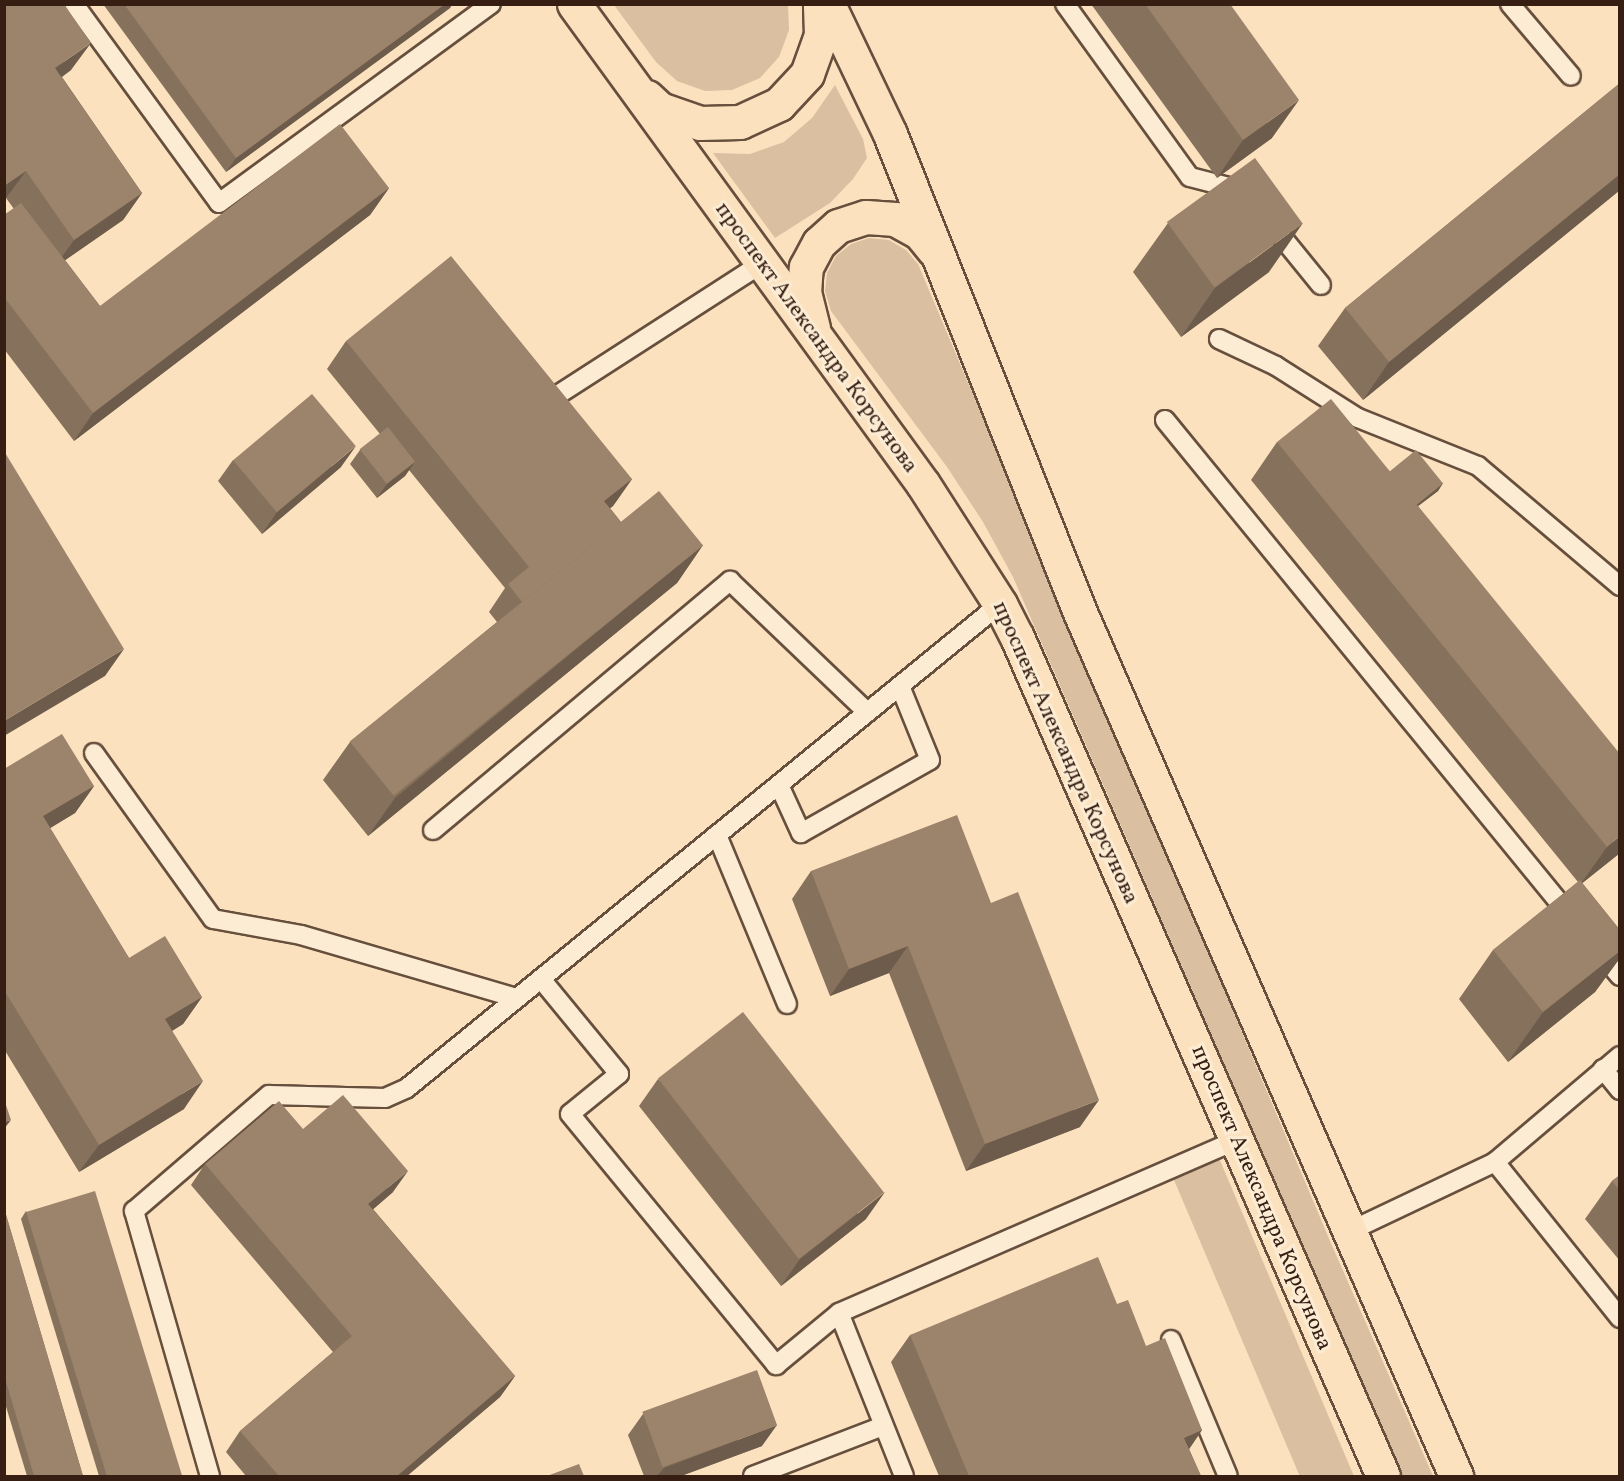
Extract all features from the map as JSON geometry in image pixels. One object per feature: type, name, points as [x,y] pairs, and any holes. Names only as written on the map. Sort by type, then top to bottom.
[{"type":"main road","name":"проспект Александра Корсунова","points":[[574,4],[923,484],[1000,604],[1017,637],[1383,1476]]},
{"type":"main road","points":[[632,84],[660,109],[700,123],[740,122],[779,105],[807,74],[821,35],[820,4]]},
{"type":"main road","points":[[828,4],[890,134],[1079,610],[1456,1476]]},
{"type":"main road","points":[[828,355],[810,322],[804,293],[806,267],[819,243],[838,226],[866,217],[895,219],[920,233],[937,254]]},
{"type":"lane","points":[[74,4],[219,203],[491,4]]},
{"type":"lane","points":[[1065,4],[1190,177],[1245,191],[1321,285]]},
{"type":"lane","points":[[1510,4],[1571,76]]},
{"type":"lane","points":[[556,396],[761,264]]},
{"type":"lane","points":[[1219,339],[1276,366],[1358,418],[1478,466],[1620,586]]},
{"type":"lane","points":[[1165,420],[1620,976]]},
{"type":"lane","points":[[433,830],[730,581],[867,712]]},
{"type":"lane","points":[[210,1476],[134,1211],[269,1095],[385,1098],[407,1088],[1000,604]]},
{"type":"lane","points":[[778,785],[801,833],[930,760],[900,686]]},
{"type":"lane","points":[[94,753],[213,919],[301,935],[516,998]]},
{"type":"lane","points":[[717,836],[787,1004]]},
{"type":"lane","points":[[541,979],[619,1074],[570,1114],[776,1365],[839,1313],[1236,1140]]},
{"type":"lane","points":[[1350,1231],[1495,1162],[1620,1056]]},
{"type":"lane","points":[[1603,1069],[1620,1090]]},
{"type":"lane","points":[[1495,1162],[1620,1318]]},
{"type":"lane","points":[[839,1313],[904,1476]]},
{"type":"lane","points":[[1171,1340],[1228,1476]]},
{"type":"lane","points":[[753,1476],[883,1426]]},
{"type":"shaded area","points":[[614,5],[788,5],[789,30],[779,57],[760,78],[732,90],[705,91],[677,81],[656,62]]},
{"type":"shaded area","points":[[835,85],[863,139],[867,158],[853,179],[830,203],[775,238],[713,153],[750,154],[784,142],[812,118]]},
{"type":"shaded area","points":[[869,238],[889,240],[906,250],[918,264],[1330,1241],[1433,1476],[1403,1476],[1013,577],[983,522],[947,467],[831,311],[825,291],[827,273],[836,256],[851,244]]},
{"type":"shaded area","points":[[1219,1158],[1353,1475],[1300,1476],[1173,1178]]},
{"type":"building","points":[[4,4],[64,4],[91,43],[55,68],[142,193],[74,240],[26,171],[4,186]]},
{"type":"building","points":[[124,4],[445,4],[236,158]]},
{"type":"building","points":[[1145,4],[1230,4],[1299,100],[1243,140]]},
{"type":"building","points":[[1620,83],[1620,174],[1389,362],[1345,308]]},
{"type":"building","points":[[340,124],[389,188],[93,413],[4,297],[4,215],[21,203],[100,306]]},
{"type":"building","points":[[1255,158],[1303,224],[1214,288],[1167,222]]},
{"type":"building","points":[[451,256],[632,479],[604,501],[621,522],[522,602],[508,584],[529,567],[346,341]]},
{"type":"building","points":[[312,394],[356,446],[277,512],[233,460]]},
{"type":"building","points":[[1331,399],[1620,754],[1620,836],[1607,847],[1277,442]]},
{"type":"building","points":[[388,427],[415,462],[387,484],[360,449]]},
{"type":"building","points":[[1416,450],[1443,483],[1417,505],[1390,471]]},
{"type":"building","points":[[4,451],[124,649],[4,721]]},
{"type":"building","points":[[659,491],[703,545],[394,796],[350,741]]},
{"type":"building","points":[[62,734],[94,786],[43,816],[129,958],[165,936],[202,997],[165,1019],[203,1081],[99,1145],[4,990],[4,769]]},
{"type":"building","points":[[957,815],[991,903],[1018,892],[1099,1100],[985,1144],[908,946],[849,969],[811,871]]},
{"type":"building","points":[[1580,880],[1620,930],[1620,951],[1543,1012],[1493,950]]},
{"type":"building","points":[[743,1012],[884,1192],[799,1259],[658,1078]]},
{"type":"building","points":[[343,1095],[408,1171],[368,1204],[515,1376],[397,1476],[279,1476],[240,1431],[352,1336],[205,1164],[279,1101],[303,1129]]},
{"type":"building","points":[[4,1099],[11,1120],[4,1122]]},
{"type":"building","points":[[1620,1175],[1620,1191],[1612,1181]]},
{"type":"building","points":[[95,1191],[182,1476],[107,1476],[26,1212]]},
{"type":"building","points":[[4,1208],[83,1476],[34,1476],[4,1375]]},
{"type":"building","points":[[1098,1257],[1117,1304],[1128,1300],[1146,1346],[1165,1338],[1202,1430],[1184,1438],[1201,1476],[969,1476],[910,1335]]},
{"type":"building","points":[[757,1370],[777,1425],[663,1467],[642,1412]]},
{"type":"building","points":[[579,1464],[584,1476],[547,1476]]}]
